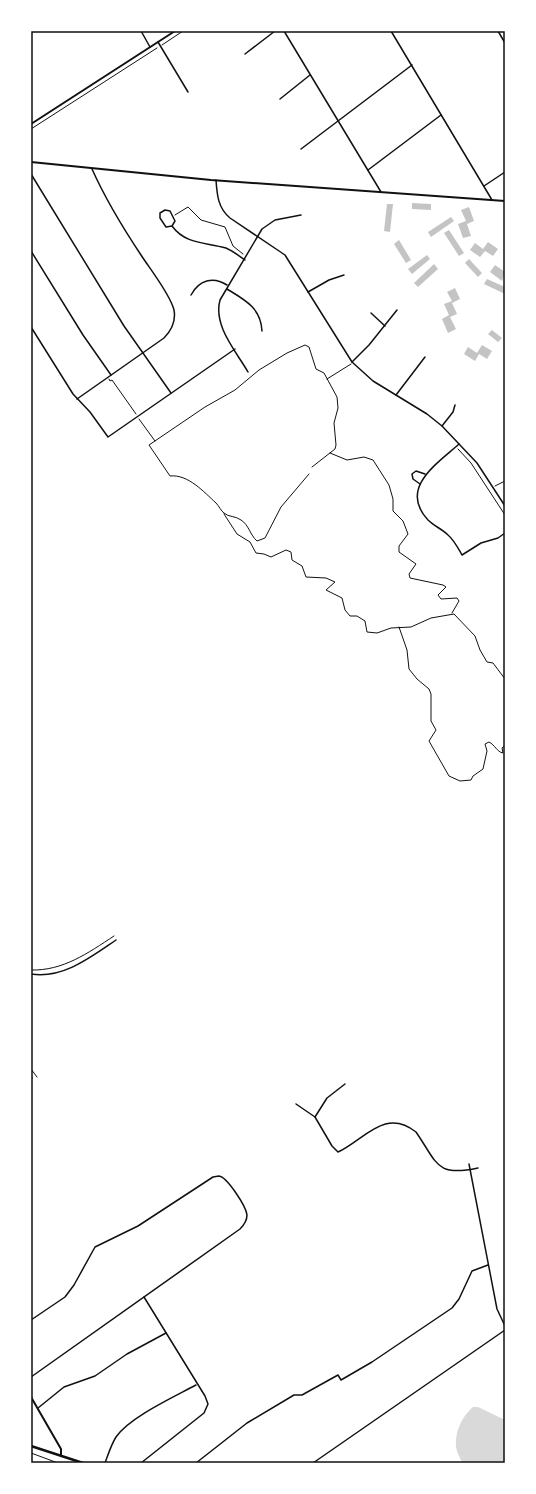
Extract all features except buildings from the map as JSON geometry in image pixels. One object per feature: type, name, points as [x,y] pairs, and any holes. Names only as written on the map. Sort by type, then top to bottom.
[{"type":"main road","points":[[31,1446],[83,1463]]},
{"type":"street","points":[[141,31],[150,47]]},
{"type":"street","points":[[31,124],[175,31]]},
{"type":"street","points":[[245,54],[275,31]]},
{"type":"street","points":[[284,31],[381,192]]},
{"type":"street","points":[[391,31],[492,200]]},
{"type":"street","points":[[498,31],[505,43]]},
{"type":"street","points":[[158,42],[188,92]]},
{"type":"street","points":[[301,149],[339,122],[412,65]]},
{"type":"street","points":[[280,99],[310,74]]},
{"type":"street","points":[[368,170],[441,115]]},
{"type":"street","points":[[31,162],[216,180],[505,200]]},
{"type":"street","points":[[77,399],[164,338],[170,332],[174,323],[174,311],[162,288],[135,245],[91,167]]},
{"type":"street","points":[[484,186],[505,172]]},
{"type":"street","points":[[31,174],[116,313],[171,393]]},
{"type":"street","points":[[216,180],[218,200],[223,210],[230,218],[259,236],[285,255],[352,362],[369,378],[442,426],[477,463],[505,506]]},
{"type":"street","points":[[167,210],[173,217],[175,223],[172,226],[166,227],[160,214],[167,210]]},
{"type":"street","points":[[248,372],[221,326],[219,305],[226,288],[245,260],[262,228],[272,221],[301,216]]},
{"type":"street","points":[[172,226],[177,232],[188,239],[227,249],[245,260]]},
{"type":"street","points":[[31,251],[110,376]]},
{"type":"street","points":[[308,292],[329,280],[344,275]]},
{"type":"street","points":[[191,295],[197,286],[207,280],[217,280],[228,285]]},
{"type":"street","points":[[226,288],[254,307],[261,321],[262,331]]},
{"type":"street","points":[[352,362],[369,345],[397,310]]},
{"type":"street","points":[[371,313],[384,326]]},
{"type":"street","points":[[31,327],[77,399],[90,412],[108,437],[235,349]]},
{"type":"street","points":[[396,395],[425,357]]},
{"type":"street","points":[[442,426],[453,412],[455,405]]},
{"type":"street","points":[[459,444],[425,474],[420,484],[418,498],[423,514],[430,522],[450,536],[462,555],[481,543],[498,538],[505,533]]},
{"type":"street","points":[[420,484],[413,479],[412,474],[419,471],[425,474]]},
{"type":"street","points":[[31,974],[56,973],[73,967],[116,940]]},
{"type":"street","points":[[315,1117],[327,1098],[345,1084]]},
{"type":"street","points":[[296,1104],[315,1117],[332,1146],[338,1152],[347,1148],[373,1128],[398,1123],[416,1132],[443,1169],[454,1172],[478,1168]]},
{"type":"street","points":[[469,1164],[497,1309],[505,1326]]},
{"type":"street","points":[[31,1320],[65,1297],[74,1286],[96,1248],[138,1226],[213,1177],[219,1176],[227,1180],[245,1208],[247,1218],[240,1229],[31,1377]]},
{"type":"street","points":[[196,1463],[247,1423],[294,1395],[302,1395],[338,1375],[341,1380],[372,1362],[452,1308],[459,1299],[472,1271],[488,1264]]},
{"type":"street","points":[[141,1463],[204,1414],[207,1406],[206,1398],[144,1297]]},
{"type":"street","points":[[313,1463],[455,1363],[505,1330]]},
{"type":"street","points":[[38,1408],[64,1387],[96,1376],[128,1354],[166,1333]]},
{"type":"street","points":[[105,1463],[114,1440],[122,1431],[145,1414],[197,1384]]},
{"type":"street","points":[[31,1397],[61,1449],[61,1456]]},
{"type":"path","points":[[162,44],[183,31]]},
{"type":"path","points":[[31,129],[157,48]]},
{"type":"path","points":[[173,217],[188,207],[201,220],[225,227],[233,246],[243,254]]},
{"type":"path","points":[[312,467],[335,449],[334,423],[338,408],[336,397],[324,373],[316,369],[308,346],[305,345],[299,346],[259,370],[235,390],[205,407],[149,445],[170,476],[179,475],[198,486],[216,503],[237,534],[250,542],[256,553],[271,557],[286,550],[291,552],[292,560],[302,566],[306,577],[326,578],[335,582],[326,590],[342,598],[345,610],[350,616],[357,616],[365,621],[367,632],[377,633],[399,627],[411,627],[431,618],[452,614],[456,615],[475,636],[480,650],[487,662],[493,663],[505,679]]},
{"type":"path","points":[[327,379],[352,362]]},
{"type":"path","points":[[108,377],[110,381],[112,380],[137,415]]},
{"type":"path","points":[[139,418],[155,441]]},
{"type":"path","points":[[458,449],[471,463],[505,515]]},
{"type":"path","points":[[329,453],[344,459],[364,458],[373,460],[389,485],[393,499],[393,511],[403,521],[408,534],[399,546],[399,552],[416,564],[409,574],[410,578],[443,585],[446,588],[438,595],[441,599],[457,598],[459,601],[452,614]]},
{"type":"path","points":[[223,513],[241,520],[250,530],[252,537],[257,541],[264,538],[281,507],[309,474]]},
{"type":"path","points":[[496,485],[505,481]]},
{"type":"path","points":[[399,627],[407,650],[409,669],[416,679],[429,689],[431,694],[431,720],[436,730],[429,741],[449,776],[460,781],[471,780],[473,776],[483,769],[486,752],[485,744],[489,742],[493,744],[499,752],[503,753],[502,748],[505,745]]},
{"type":"path","points":[[31,970],[52,969],[72,962],[114,936]]},
{"type":"path","points":[[31,1069],[36,1077]]},
{"type":"path","points":[[31,1453],[58,1463]]},
{"type":"shaded area","points":[[473,1407],[478,1407],[505,1420],[505,1463],[462,1463],[457,1452],[457,1433],[465,1416]]}]
